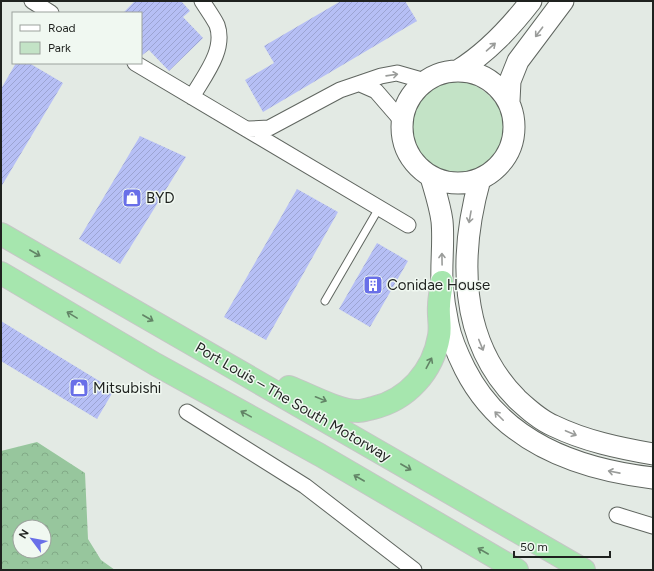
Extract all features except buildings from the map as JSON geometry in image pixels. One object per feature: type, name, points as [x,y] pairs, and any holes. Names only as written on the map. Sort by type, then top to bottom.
[{"type":"highway","name":"Port Louis – The South Motorway","points":[[1,234],[584,570]]},
{"type":"highway","points":[[1,273],[155,364],[320,456],[506,567]]},
{"type":"highway","points":[[219,359],[343,408],[358,411],[387,405],[408,392],[424,374],[432,360],[439,336],[439,306],[442,282]]},
{"type":"highway","points":[[1,290],[72,331],[155,364]]},
{"type":"street","points":[[32,1],[49,12]]},
{"type":"street","points":[[192,97],[211,64],[219,45],[217,26],[202,1]]},
{"type":"street","points":[[459,70],[478,58],[495,44],[531,1]]},
{"type":"street","points":[[509,101],[510,81],[518,61],[563,1]]},
{"type":"street","points":[[138,64],[408,225]]},
{"type":"street","points":[[459,70],[474,72],[488,78],[500,88],[509,101],[514,116],[515,131],[511,146],[498,166],[480,179],[455,183],[431,177],[420,169],[405,147],[402,134],[402,120],[406,105],[413,92],[424,81],[441,72],[459,70]]},
{"type":"street","points":[[249,129],[270,128],[340,90],[381,76],[397,73],[424,81]]},
{"type":"street","points":[[360,84],[376,91],[402,120]]},
{"type":"street","points":[[431,177],[442,221],[442,282],[448,325],[457,354],[484,401],[508,424],[540,446],[575,461],[603,470],[653,478]]},
{"type":"street","points":[[480,179],[468,232],[469,291],[470,306],[479,344],[492,369],[508,389],[528,409],[552,426],[583,439],[619,448],[653,454]]},
{"type":"street","points":[[187,412],[304,486],[414,570]]},
{"type":"street","points":[[616,515],[653,526]]},
{"type":"lane","points":[[325,301],[378,208]]},
{"type":"green space","points":[[444,80],[464,81],[476,86],[492,99],[504,117],[506,137],[503,147],[493,161],[480,169],[459,172],[440,169],[425,160],[414,148],[409,134],[409,118],[415,103],[426,90]]},
{"type":"green space","points":[[37,442],[85,473],[88,539],[101,560],[115,570],[1,570],[1,451]]},
{"type":"place","name":"BYD","points":[[132,198]]},
{"type":"place","name":"Conidae House","points":[[373,285]]},
{"type":"place","name":"Mitsubishi","points":[[79,388]]}]
